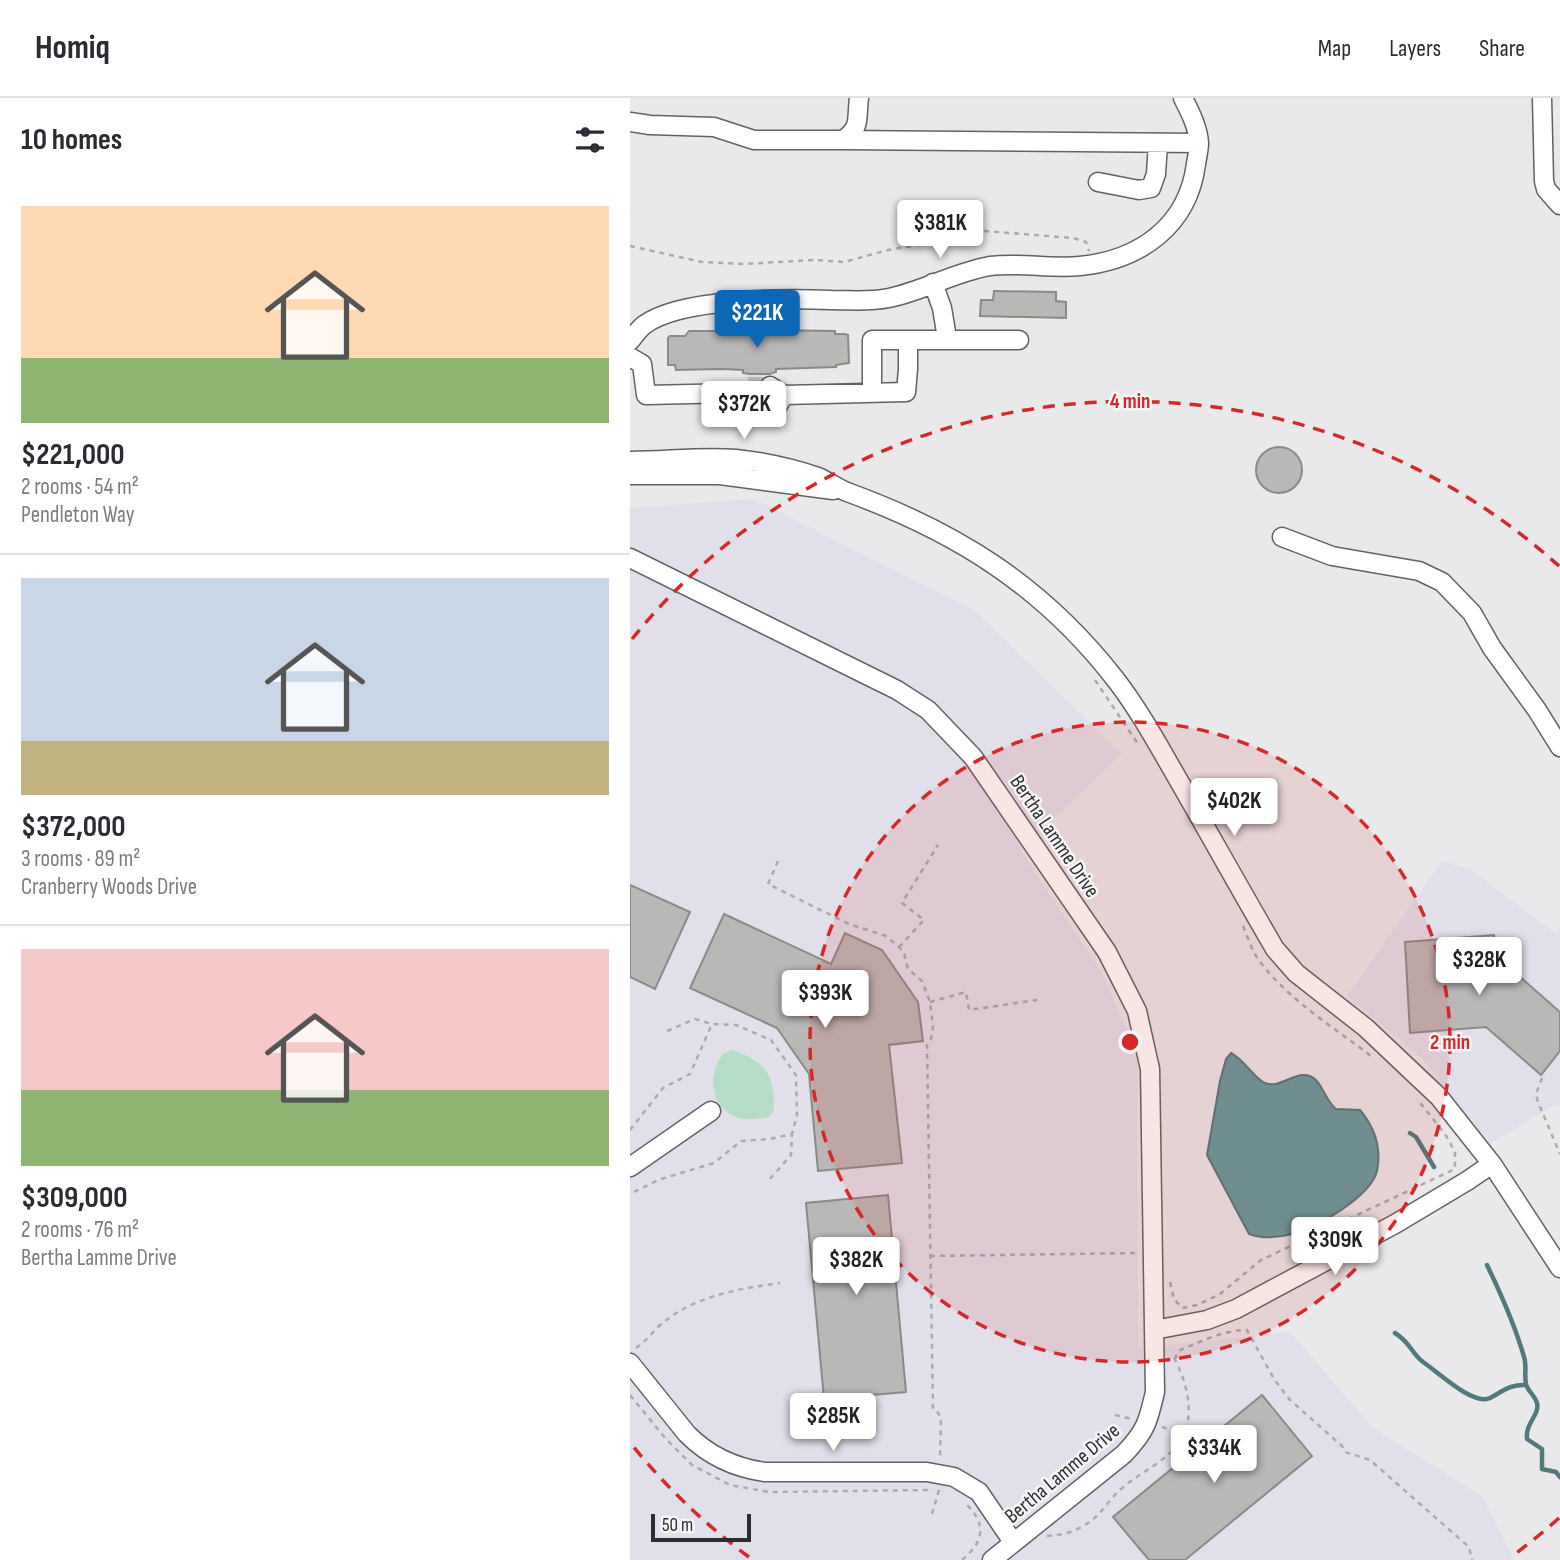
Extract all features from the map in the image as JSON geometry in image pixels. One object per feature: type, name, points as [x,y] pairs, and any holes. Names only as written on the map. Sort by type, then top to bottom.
[{"type":"street","points":[[843,140],[855,132],[859,119],[859,98]]},
{"type":"street","points":[[630,341],[644,325],[676,311],[732,302],[779,299],[863,302],[890,298],[991,266],[1079,266],[1138,250],[1157,237],[1188,199],[1199,143],[1194,118],[1184,98]]},
{"type":"street","points":[[1542,98],[1544,181],[1546,189],[1560,205]]},
{"type":"street","points":[[630,122],[715,127],[754,140],[1199,143]]},
{"type":"street","points":[[1098,182],[1139,190],[1151,188],[1156,174],[1158,143]]},
{"type":"street","points":[[933,283],[942,308],[947,338]]},
{"type":"street","points":[[872,393],[872,340],[1019,340]]},
{"type":"street","points":[[630,357],[642,364],[646,395],[743,390],[743,407],[776,407],[777,390],[872,393],[905,391],[908,340]]},
{"type":"street","points":[[630,461],[705,457],[761,463],[821,478],[843,491],[913,517],[972,549],[1027,589],[1069,626],[1117,681],[1150,732],[1275,949],[1296,974],[1366,1028],[1429,1087],[1467,1130],[1492,1164],[1560,1268]]},
{"type":"street","points":[[630,475],[720,475],[843,491]]},
{"type":"street","points":[[1282,537],[1332,556],[1419,570],[1443,582],[1472,613],[1492,648],[1560,747]]},
{"type":"street","name":"Bertha Lamme Drive","points":[[630,558],[897,690],[928,710],[973,757],[1107,952],[1137,1011],[1150,1069],[1155,1392],[1149,1417],[1141,1436],[1124,1454],[992,1560]]},
{"type":"street","points":[[630,1167],[711,1111]]},
{"type":"street","points":[[1154,1330],[1207,1320],[1236,1309],[1395,1224],[1492,1164]]},
{"type":"street","points":[[630,1363],[692,1439],[723,1461],[765,1472],[940,1481],[954,1477],[979,1492],[1013,1542]]},
{"type":"path","points":[[630,246],[702,262],[844,262],[892,249],[962,239],[985,231],[1005,231],[1073,237],[1086,242],[1094,263]]},
{"type":"path","points":[[899,947],[924,920],[902,903],[938,845]]},
{"type":"path","points":[[778,861],[768,884],[849,924],[886,936],[904,953],[908,970],[922,981],[930,1002],[933,1016],[931,1039],[927,1045],[933,1409],[941,1418],[940,1481],[932,1514]]},
{"type":"path","points":[[930,1002],[966,992],[969,1010],[1037,1000]]},
{"type":"path","points":[[667,1031],[695,1019],[712,1024]]},
{"type":"path","points":[[1542,1078],[1536,1094],[1560,1154]]},
{"type":"path","points":[[770,1179],[791,1155],[792,1134]]},
{"type":"path","points":[[1169,1278],[1174,1299],[1182,1308],[1197,1304],[1233,1284],[1261,1260],[1455,1168]]},
{"type":"path","points":[[930,1256],[1153,1253]]},
{"type":"path","points":[[630,1352],[648,1340],[660,1326],[701,1300],[725,1292],[780,1283]]},
{"type":"path","points":[[1175,1359],[1178,1351],[1192,1345],[1222,1334],[1247,1330],[1289,1399],[1345,1451],[1370,1460],[1434,1514],[1469,1547],[1472,1560]]},
{"type":"path","points":[[858,1491],[940,1481]]},
{"type":"path","points":[[940,1481],[948,1493]]},
{"type":"path","points":[[962,1501],[977,1521],[981,1533],[979,1544],[962,1560]]},
{"type":"shaded area","points":[[753,499],[974,610],[1122,753],[1021,851],[1103,975],[1137,1053],[1138,1348],[1290,1332],[1372,1427],[1482,1496],[1514,1560],[630,1560],[630,508]]},
{"type":"shaded area","points":[[1442,861],[1470,869],[1555,933],[1560,929],[1560,1105],[1554,1105],[1490,1144],[1421,1057],[1347,996]]},
{"type":"green space","points":[[732,1050],[754,1060],[767,1071],[774,1098],[774,1111],[769,1117],[738,1118],[725,1110],[716,1098],[713,1082],[715,1069],[723,1054]]},
{"type":"water","points":[[1231,1053],[1263,1082],[1276,1084],[1296,1076],[1309,1076],[1318,1082],[1336,1109],[1360,1110],[1370,1124],[1379,1154],[1373,1181],[1354,1201],[1315,1226],[1302,1231],[1275,1237],[1249,1234],[1207,1155],[1220,1081],[1226,1059]]},
{"type":"building","points":[[994,291],[1056,292],[1056,301],[1066,302],[1066,318],[980,316],[981,300],[993,300]]},
{"type":"building","points":[[731,324],[754,324],[754,327],[775,330],[835,331],[835,334],[848,335],[849,363],[836,367],[776,369],[776,372],[769,374],[722,369],[676,370],[675,365],[668,365],[670,336],[685,336],[689,331],[726,331],[726,326]]},
{"type":"building","points":[[1279,447],[1295,454],[1302,470],[1295,486],[1279,493],[1263,486],[1256,470],[1263,454]]},
{"type":"building","points":[[630,885],[690,912],[655,989],[630,977]]},
{"type":"building","points":[[724,914],[831,964],[845,933],[882,950],[918,1002],[923,1041],[889,1045],[902,1163],[818,1171],[809,1074],[777,1028],[690,988]]},
{"type":"building","points":[[1494,935],[1494,954],[1560,1012],[1560,1051],[1541,1075],[1486,1027],[1410,1033],[1405,942]]},
{"type":"building","points":[[888,1195],[906,1392],[824,1399],[806,1203]]},
{"type":"building","points":[[1262,1395],[1312,1456],[1185,1560],[1149,1560],[1113,1517]]},
{"type":"waterway","points":[[1410,1133],[1416,1137],[1434,1167]]},
{"type":"waterway","points":[[1487,1265],[1516,1333],[1525,1360],[1526,1384],[1537,1403],[1527,1439],[1542,1449],[1542,1469],[1556,1472],[1560,1477]]},
{"type":"waterway","points":[[1395,1333],[1423,1362],[1474,1397],[1490,1398],[1511,1387],[1526,1385]]},
{"type":"tunnel","points":[[748,386],[770,386]]}]
